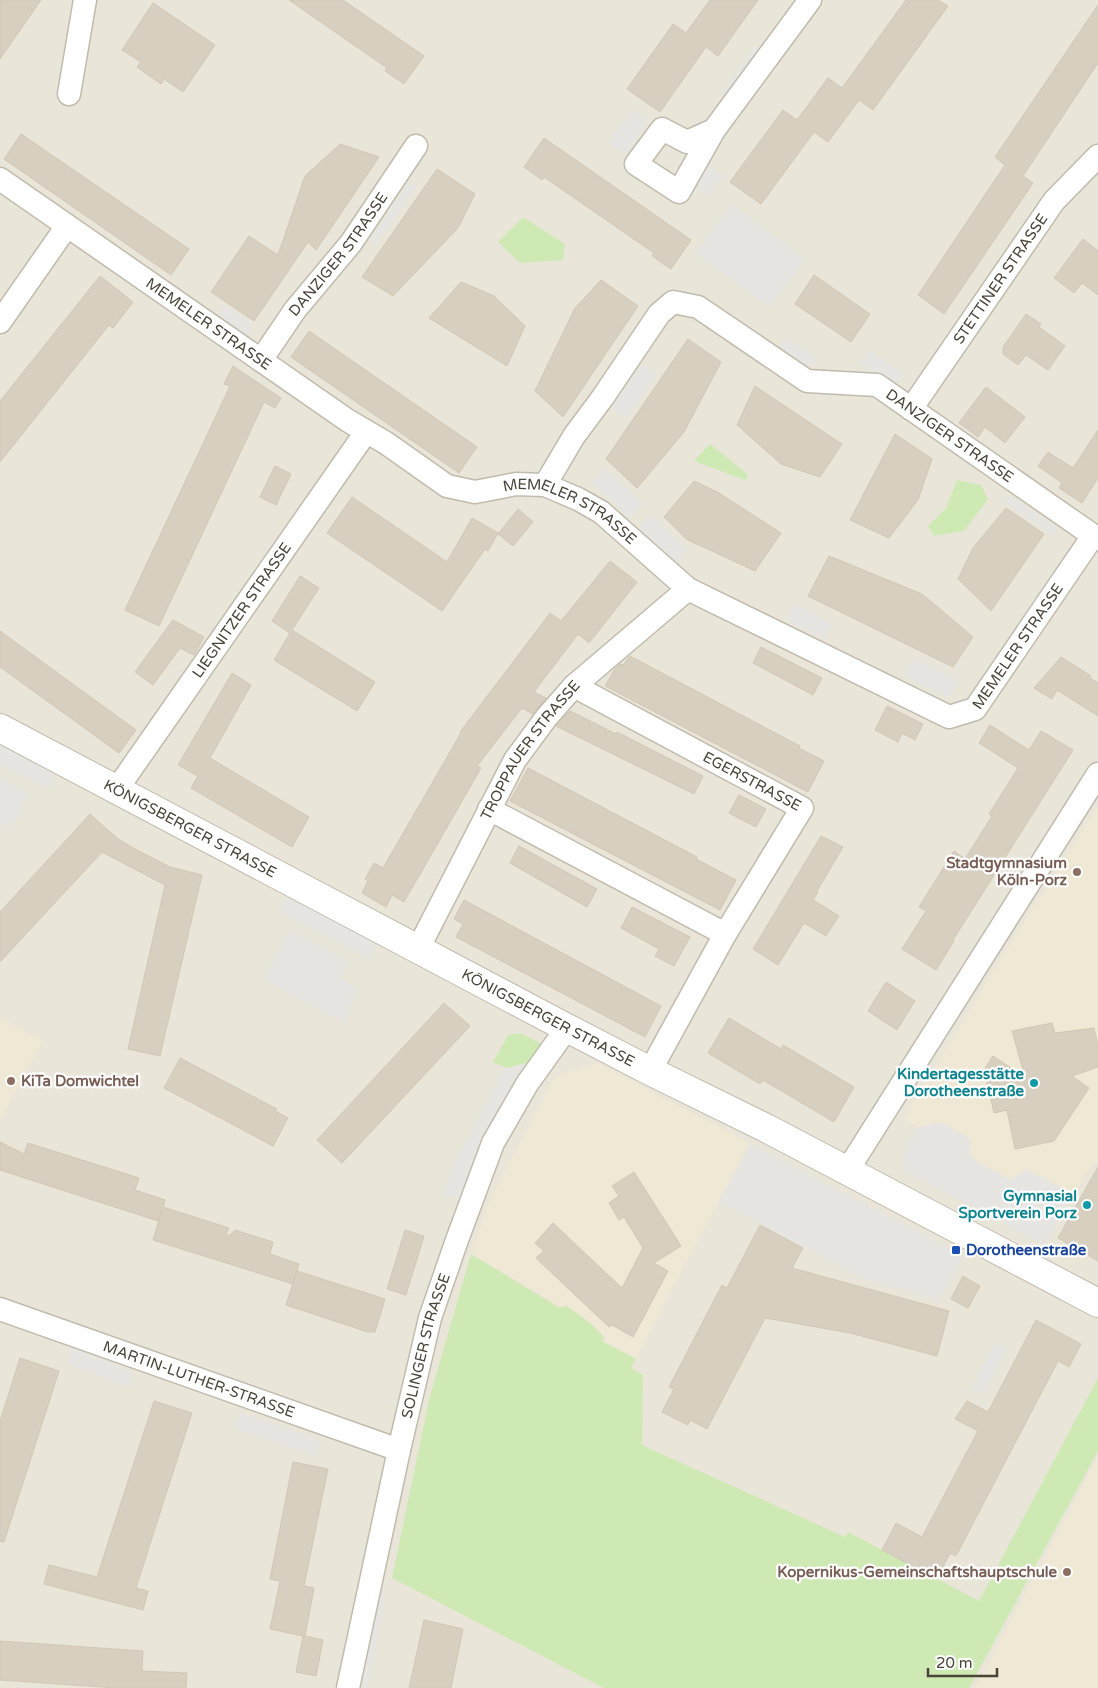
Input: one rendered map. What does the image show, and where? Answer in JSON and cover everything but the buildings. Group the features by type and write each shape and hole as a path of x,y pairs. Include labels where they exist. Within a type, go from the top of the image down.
{"street":[{"path":"69,94 85,0"},
{"path":"714,130 810,0"},
{"name":"DANZIGER STRASSE","path":"260,360 295,310 351,243 416,146"},
{"name":"STETTINER STRASSE","path":"911,409 1054,201 1098,156"},
{"name":"MEMELER STRASSE","path":"0,179 260,360 366,432 386,443 447,486 475,492 516,484 545,485 578,499 599,510 688,589 949,717 975,709 1096,537"},
{"path":"0,322 67,226"},
{"name":"DANZIGER STRASSE","path":"545,485 574,436 659,314 673,302 698,307 807,381 877,384 1096,537"},
{"name":"LIEGNITZER STRASSE","path":"117,790 366,432"},
{"name":"TROPPAUER STRASSE","path":"418,949 515,760 546,718 574,686 688,589"},
{"name":"EGERSTRASSE","path":"574,686 802,808 725,934 650,1071"},
{"name":"KÖNIGSBERGER STRASSE","path":"0,728 567,1028 766,1128 1098,1303"},
{"path":"847,1171 1098,774"},
{"path":"489,808 725,934"},
{"name":"SOLINGER STRASSE","path":"348,1688 399,1450 430,1318 456,1240 493,1143 527,1084 567,1028"},
{"name":"MARTIN-LUTHER-STRASSE","path":"0,1309 399,1450"}],"shaded area":[{"path":"0,0 1098,0 1098,1688 0,1688"},
{"path":"756,45 762,50 726,100 720,95"},
{"path":"632,110 648,121 625,155 608,143"},
{"path":"705,162 723,175 708,196 690,183"},
{"path":"409,182 416,187 376,244 370,240"},
{"path":"731,204 805,259 769,307 695,253"},
{"path":"223,303 253,323 247,338 217,318"},
{"path":"786,338 817,359 807,374 776,353"},
{"path":"869,350 903,373 894,385 860,363"},
{"path":"641,365 657,375 627,418 612,407"},
{"path":"605,468 643,504 629,518 591,482"},
{"path":"1010,495 1057,527 1052,535 1005,502"},
{"path":"650,515 688,550 675,564 637,529"},
{"path":"794,604 833,624 825,639 786,620"},
{"path":"913,658 958,680 949,698 904,676"},
{"path":"0,743 55,772 49,789 0,764"},
{"path":"0,778 29,793 20,808 23,810 11,826 3,823 0,829"},
{"path":"1098,806 1098,1165 1093,1162 1074,1194 1026,1169 1011,1180 970,1157 971,1147 941,1122 918,1127 904,1118 1013,939"},
{"path":"288,895 378,942 369,959 279,912"},
{"path":"289,930 349,961 340,978 356,987 346,1024 263,979"},
{"name":"KiTa Domwichtel","path":"0,1018 43,1040 0,1121"},
{"path":"530,1062 462,1195 442,1197 453,1166 503,1070"},
{"path":"598,1063 749,1143 636,1358 605,1343 606,1339 596,1327 567,1306 561,1308 471,1254 491,1197 555,1076"},
{"path":"941,1122 970,1139 970,1157 1010,1180 1026,1169 1074,1194 1044,1245 905,1171 902,1164 906,1148 918,1127"},
{"path":"751,1144 964,1257 939,1300 866,1280 720,1202"},
{"path":"995,1343 1007,1349 984,1394 972,1387"},
{"path":"73,1348 134,1372 129,1387 67,1364"},
{"path":"240,1413 321,1440 316,1456 235,1429"},
{"name":"Kopernikus-Gemeinschaftshauptschule","path":"1098,1456 1098,1688 975,1688"},
{"path":"381,1582 385,1600 370,1675 367,1688 358,1688"}],"green space":[{"path":"523,217 565,244 563,260 520,263 498,242"},
{"path":"710,444 748,475 745,480 694,461"},
{"path":"957,480 981,485 988,499 964,531 934,536 928,526 946,508"},
{"path":"520,1033 540,1043 537,1053 530,1062 507,1068 493,1062 508,1035"},
{"path":"471,1254 560,1308 566,1306 590,1323 604,1337 602,1341 636,1359 631,1368 643,1375 642,1445 845,1537 848,1532 979,1601 1098,1378 1098,1451 969,1688 604,1688 392,1578 429,1400"}],"place":[{"name":"Stadtgymnasium Köln-Porz","path":"1077,872"},
{"name":"KiTa Domwichtel","path":"11,1081"},
{"name":"Kindertagesstätte Dorotheenstraße","path":"1034,1083"},
{"name":"Gymnasial Sportverein Porz","path":"1087,1205"},
{"name":"Dorotheenstraße","path":"956,1250"},
{"name":"Kopernikus-Gemeinschaftshauptschule","path":"1067,1572"}]}
